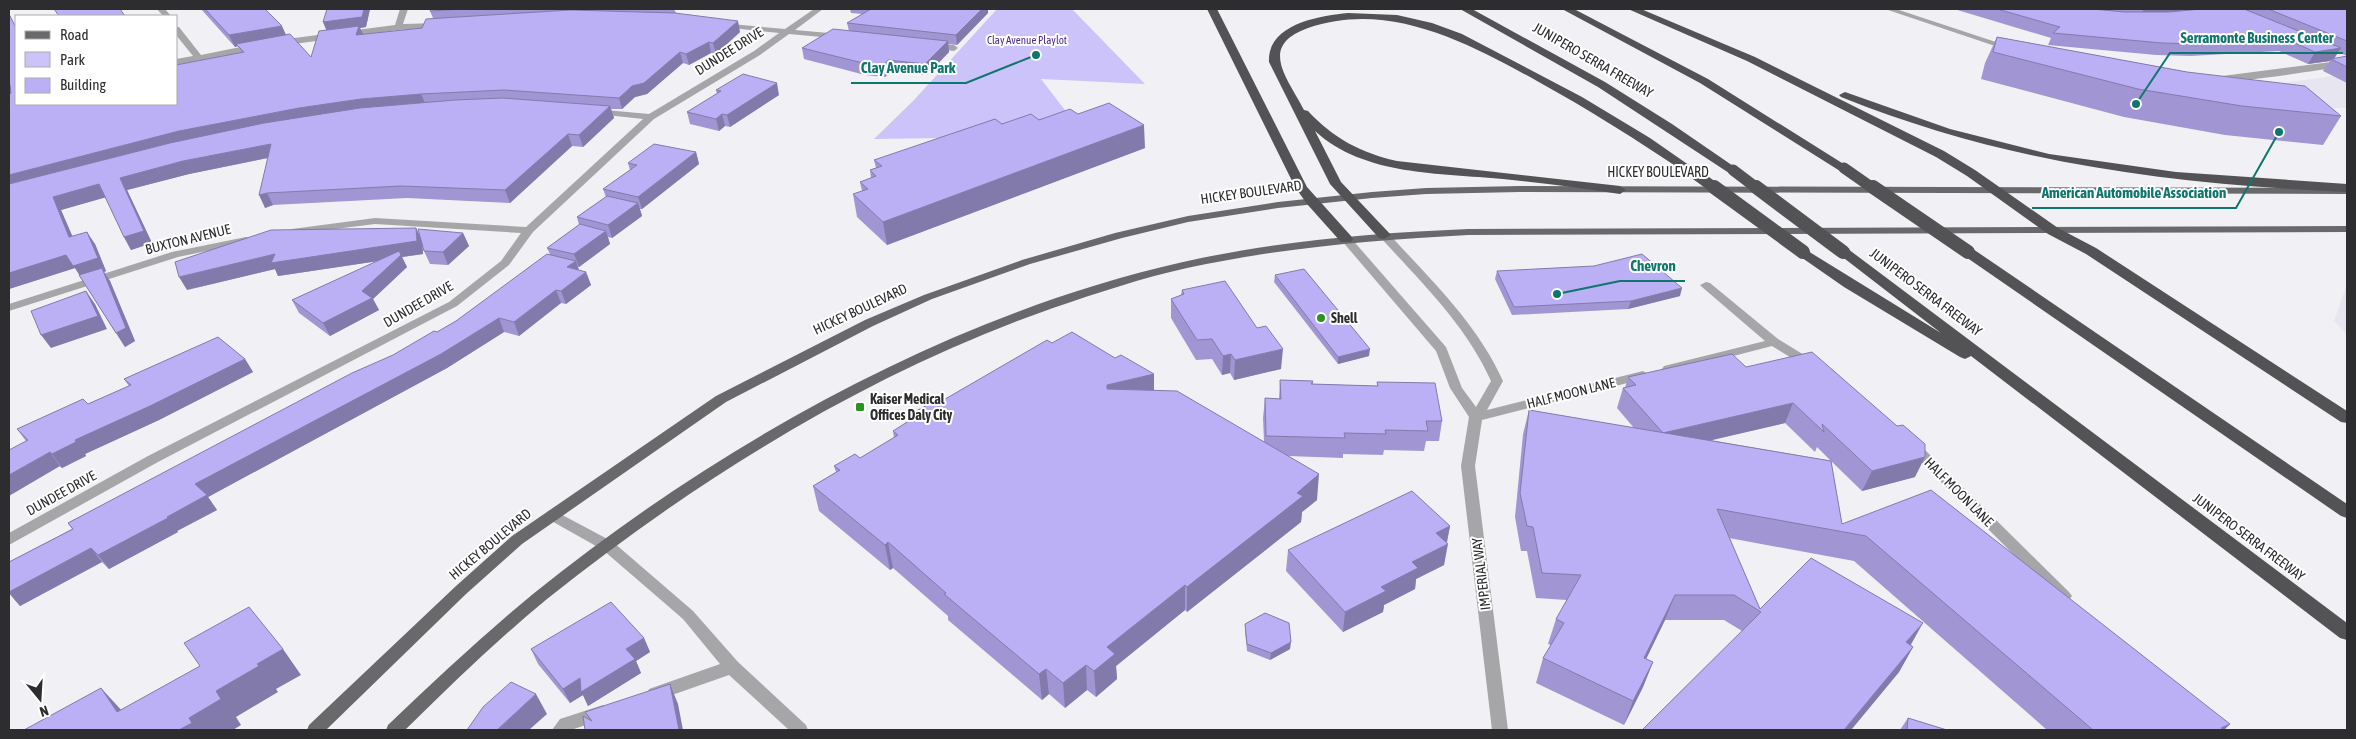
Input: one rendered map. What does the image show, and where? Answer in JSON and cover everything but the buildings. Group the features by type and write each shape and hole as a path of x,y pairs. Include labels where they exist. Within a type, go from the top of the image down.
{"highway":[{"path":"1212,9 1297,179 1311,201 1346,239"},
{"name":"JUNIPERO SERRA FREEWAY","path":"1465,9 1590,76 1670,127 1732,170 1844,252 2347,633"},
{"path":"1567,9 1704,81 1844,168 2347,512"},
{"path":"1633,9 1750,59 1916,123 1982,142 2039,155 2150,172 2347,190"},
{"path":"1384,235 1346,197 1331,176 1277,71 1272,55 1279,41 1286,35 1306,25 1336,18 1370,16 1405,20 1451,33 1534,74 1603,113 1690,170 1803,252 1899,315 2026,390"},
{"path":"1750,59 1940,154 2053,231 2091,251 2347,418"},
{"path":"1296,105 1319,130 1352,151 1378,160 1410,166 1546,180 1620,190"}],"main road":[{"name":"HICKEY BOULEVARD","path":"315,730 461,590 517,540 720,399 815,349 920,301 1032,260 1119,235 1208,215 1346,197 1449,190 2347,190"},
{"path":"394,730 471,656 542,595 694,482 763,438 859,386 972,334 1058,301 1184,266 1259,251 1384,235 1511,232 2347,229"}],"street":[{"path":"398,27 404,9"},
{"name":"DUNDEE DRIVE","path":"9,540 153,459 453,304 505,263 529,230 650,117 757,53 819,9"},
{"path":"1889,9 2020,51"},
{"path":"178,62 285,42 398,27 447,24"},
{"path":"717,24 845,37"},
{"path":"178,31 198,57"},
{"path":"924,45 954,48"},
{"path":"2329,53 2347,62"},
{"path":"2216,79 2248,77 2347,62"},
{"path":"584,110 650,117"},
{"path":"288,232 375,221 529,230"},
{"name":"IMPERIAL WAY","path":"1384,235 1466,327 1488,359 1497,381 1476,417 1468,466 1500,730"},
{"name":"BUXTON AVENUE","path":"9,308 176,254 260,238"},
{"path":"1346,239 1442,350 1456,388 1476,417"},
{"path":"1706,285 1774,342 1824,372"},
{"name":"HALF MOON LANE","path":"1476,417 1774,342"},
{"name":"HALF MOON LANE","path":"1901,434 2073,606"},
{"path":"554,515 608,546 688,615 732,667 800,730"},
{"path":"640,699 732,667"},
{"path":"560,730 566,724 622,706"}],"shaded area":[{"path":"2347,74 2347,108 2316,108 2276,84"},
{"path":"2347,284 2347,335 2334,321"}],"green space":[{"name":"Clay Avenue Playlot","path":"997,9 1072,9 1145,84 1041,79 1085,136 874,139 914,100"}],"place":[{"name":"Clay Avenue Park","path":"1036,55"},
{"name":"Serramonte Business Center","path":"2136,104"},
{"name":"American Automobile Association","path":"2279,132"},
{"name":"Chevron","path":"1557,294"},
{"name":"Shell","path":"1321,318"},
{"name":"Kaiser Medical Offices Daly City","path":"860,407"}]}
